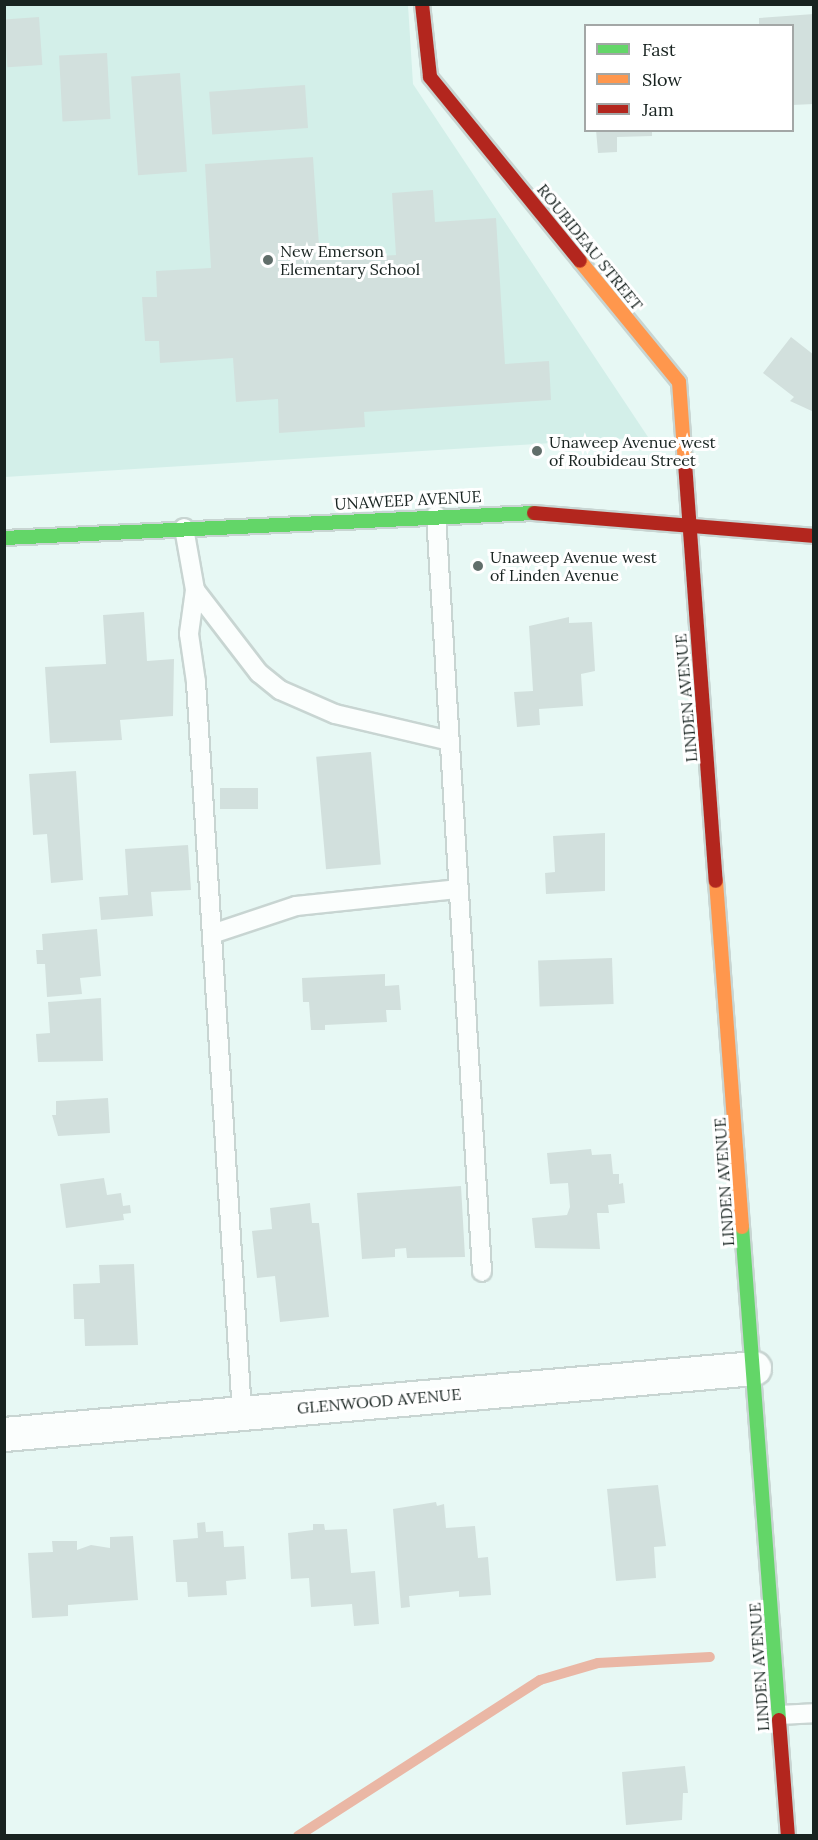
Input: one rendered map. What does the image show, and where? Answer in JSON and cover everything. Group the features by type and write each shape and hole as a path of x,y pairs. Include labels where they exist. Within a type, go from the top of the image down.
{"street":[{"name":"ROUBIDEAU STREET","path":"422,4 430,77 678,382 689,526"},
{"name":"UNAWEEP AVENUE","path":"4,538 515,511 813,536"},
{"name":"LINDEN AVENUE","path":"689,526 788,1836"},
{"name":"GLENWOOD AVENUE","path":"4,1434 754,1368"}],"lane":[{"path":"436,515 482,1272"},
{"path":"184,528 195,590 189,634 196,682 242,1413"},
{"path":"195,590 259,673 280,690 335,714 450,741"},
{"path":"212,934 296,906 459,889"},
{"path":"779,1715 813,1713"}],"shaded area":[{"name":"New Emerson Elementary School","path":"5,5 408,5 413,84 648,437 5,477"}],"building":[{"path":"814,14 814,104 794,105 794,24 759,24 759,18"},
{"path":"39,17 42,65 7,67 4,19"},
{"path":"107,53 110,119 63,121 59,56"},
{"path":"180,73 187,172 138,175 131,76"},
{"path":"305,85 308,128 212,135 209,92"},
{"path":"596,132 652,132 652,136 617,137 617,152 598,153"},
{"path":"313,157 320,260 396,255 392,193 433,190 435,222 496,218 505,364 549,361 551,400 364,412 365,427 279,433 278,399 236,402 233,358 160,363 159,341 145,341 142,297 157,297 156,271 211,268 205,164"},
{"path":"791,337 814,355 814,412 790,401 794,397 763,373"},
{"path":"144,612 147,661 174,659 173,716 120,720 122,740 50,743 45,667 106,664 103,615"},
{"path":"569,617 569,623 592,622 595,671 581,674 583,706 539,709 540,725 517,727 514,692 533,691 529,626"},
{"path":"371,752 381,865 326,869 316,757"},
{"path":"76,771 83,880 51,883 47,834 33,835 29,774"},
{"path":"220,788 258,788 258,809 220,809"},
{"path":"605,833 605,891 546,894 545,873 555,872 553,836"},
{"path":"188,845 191,890 151,892 153,916 101,920 99,897 128,895 125,849"},
{"path":"97,929 101,976 80,978 82,994 47,997 45,964 37,964 36,950 43,950 42,934"},
{"path":"612,958 614,1004 540,1007 538,961"},
{"path":"385,974 385,986 399,985 401,1010 386,1010 387,1022 325,1025 325,1030 311,1030 309,1002 303,1002 302,978"},
{"path":"101,998 103,1061 38,1062 36,1034 50,1033 48,1002"},
{"path":"108,1098 110,1133 58,1136 52,1115 56,1115 56,1101"},
{"path":"591,1149 592,1155 611,1154 613,1174 619,1174 619,1184 623,1183 625,1203 608,1205 609,1213 597,1213 600,1249 535,1248 532,1218 567,1215 570,1207 568,1183 550,1184 547,1153"},
{"path":"104,1178 107,1195 121,1193 123,1206 130,1205 131,1213 123,1214 124,1220 66,1228 60,1184"},
{"path":"461,1186 465,1257 407,1258 406,1248 395,1249 395,1257 362,1259 357,1193"},
{"path":"310,1203 312,1223 319,1223 329,1317 280,1322 275,1276 257,1278 252,1231 272,1229 270,1208"},
{"path":"134,1264 138,1345 85,1346 84,1319 74,1319 73,1284 100,1283 99,1265"},
{"path":"658,1485 666,1546 654,1547 656,1578 616,1581 607,1489"},
{"path":"436,1502 437,1506 444,1504 446,1528 475,1526 478,1558 488,1557 491,1595 459,1597 459,1591 409,1596 410,1607 401,1608 393,1509"},
{"path":"205,1522 206,1532 223,1531 224,1547 244,1546 246,1579 226,1581 227,1595 188,1597 187,1582 176,1582 173,1540 198,1538 197,1523"},
{"path":"313,1524 324,1524 325,1530 347,1529 351,1573 375,1571 379,1624 354,1626 352,1604 311,1607 309,1578 291,1579 288,1533 313,1530"},
{"path":"133,1536 138,1600 68,1605 68,1616 32,1618 28,1553 53,1552 52,1541 77,1541 77,1550 91,1545 110,1548 110,1537"},
{"path":"685,1766 688,1793 683,1793 682,1820 626,1825 622,1772"}],"waterway":[{"path":"298,1836 540,1680 598,1663 710,1657"}],"traffic: fast":[{"path":"4,538 534,513"},
{"path":"742,1227 779,1720"}],"traffic: slow":[{"path":"580,261 679,382 685,463"},
{"path":"716,881 742,1227"}],"traffic: jam":[{"path":"422,4 430,77 580,261"},
{"path":"685,463 716,881"},
{"path":"534,513 814,536"},
{"path":"779,1720 788,1836"}],"place":[{"name":"New Emerson Elementary School","path":"268,260"},
{"name":"Unaweep Avenue west of Roubideau Street","path":"537,451"},
{"name":"Unaweep Avenue west of Linden Avenue","path":"478,566"}]}
